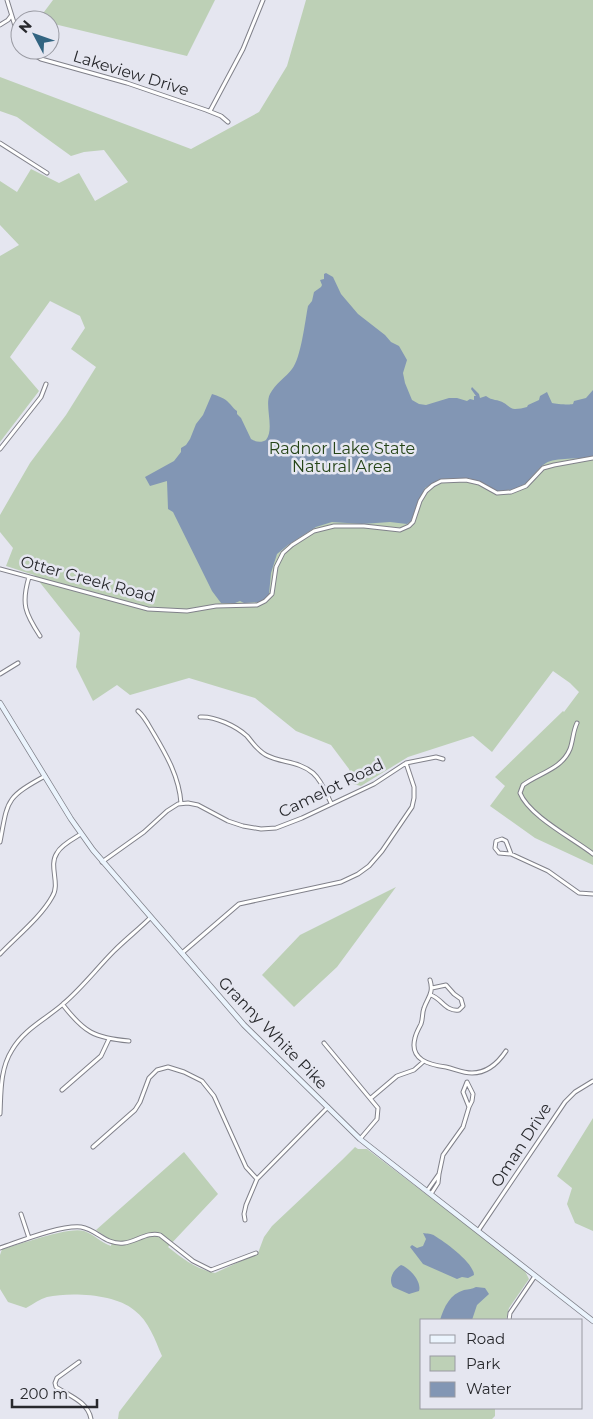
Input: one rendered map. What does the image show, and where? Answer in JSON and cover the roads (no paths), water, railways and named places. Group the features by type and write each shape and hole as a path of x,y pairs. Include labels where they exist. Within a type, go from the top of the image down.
{"main road":[{"name":"Granny White Pike","path":"0,703 80,834 102,862 251,1032 360,1139 593,1321"}],"street":[{"path":"210,112 243,49 263,0"},
{"path":"0,25 10,17"},
{"name":"Lakeview Drive","path":"45,60 127,83 221,116 228,122"},
{"path":"0,143 47,173"},
{"path":"0,449 41,397 46,384"},
{"name":"Otter Creek Road","path":"0,569 125,604 154,610 187,611 216,606 260,604 272,594 279,559 292,545 314,531 334,526 364,526 400,530 408,527 413,522 420,501 426,491 441,481 466,480 479,483 497,494 511,492 528,485 543,468 593,458"},
{"path":"29,577 24,595 24,606 40,636"},
{"path":"0,674 18,663"},
{"path":"102,862 148,829 170,809 181,803 179,787 172,767 151,729 138,711"},
{"path":"200,716 212,718 233,726 267,756 298,764 309,770 320,781 331,804"},
{"path":"577,723 565,758 556,766 523,785 520,793 528,805 548,822 593,854"},
{"name":"Camelot Road","path":"181,803 198,805 234,824 261,829 287,824 331,804 376,783 406,763 436,757 443,759"},
{"path":"182,953 239,904 341,882 369,866 389,842 412,806 414,787 406,763"},
{"path":"0,842 4,815 10,801 18,792 45,776"},
{"path":"0,954 46,907 54,895 53,861 57,851 80,834"},
{"path":"511,854 506,841 500,839 496,842 494,848 498,852 511,854 551,873 579,893 593,894"},
{"path":"0,1114 0,1086 11,1050 32,1027 63,1005 113,952 151,917"},
{"path":"430,980 431,995 424,1008 422,1022 415,1040 416,1052 423,1062 468,1073 479,1073 489,1069 498,1062 506,1051"},
{"path":"431,995 438,998 453,1011 459,1010 462,1006 461,999 446,985 432,988"},
{"path":"63,1005 75,1021 86,1030 109,1040 128,1041"},
{"path":"62,1090 101,1056 109,1040"},
{"path":"324,1043 377,1107 378,1115 360,1139"},
{"path":"371,1098 397,1076 414,1070 423,1062"},
{"path":"93,1147 135,1110 149,1078 156,1070 168,1067 202,1081 214,1096 246,1168 257,1179"},
{"path":"468,1073 463,1092 469,1107"},
{"path":"428,1193 439,1174 444,1153 464,1125 473,1096 467,1082"},
{"name":"Oman Drive","path":"478,1231 562,1105 573,1094 593,1082"},
{"path":"245,1220 246,1206 257,1179 328,1107"},
{"path":"21,1214 29,1238"},
{"path":"0,1248 65,1228 82,1228 96,1233 112,1243 125,1243 155,1233 192,1260 211,1270 256,1253"},
{"path":"509,1319 510,1313 535,1276"},
{"path":"79,1362 57,1378 55,1383 56,1387 88,1409 90,1419"}],"water":[{"path":"326,273 333,277 341,294 358,314 391,342 399,346 407,360 403,373 412,400 426,405 449,398 467,401 470,399 474,400 474,396 476,396 471,389 472,387 479,394 480,398 486,396 516,409 527,407 539,400 540,396 547,392 552,403 573,404 574,401 586,398 593,390 593,456 550,461 520,487 497,492 469,478 440,479 425,488 411,521 407,524 390,522 362,524 332,522 316,527 277,554 271,573 269,594 266,598 259,602 221,603 212,591 173,512 168,509 167,481 150,486 145,477 174,461 181,452 181,448 190,439 212,394 221,397 237,411 251,439 258,442 266,440 270,430 268,399 275,387 295,364 308,306 312,301 314,292 321,287 320,280 324,279 324,274"},
{"path":"423,1233 434,1235 452,1248 469,1265 474,1275 468,1278 462,1277 457,1279 423,1264 410,1247 412,1245 417,1248 423,1246 426,1239"},
{"path":"401,1265 414,1276 419,1284 419,1291 409,1294 393,1287 392,1275"},
{"path":"476,1287 485,1288 489,1294 477,1305 472,1319 440,1319 451,1298 459,1292"}],"park label":[{"name":"Radnor Lake State Natural Area","path":"342,457"}]}
